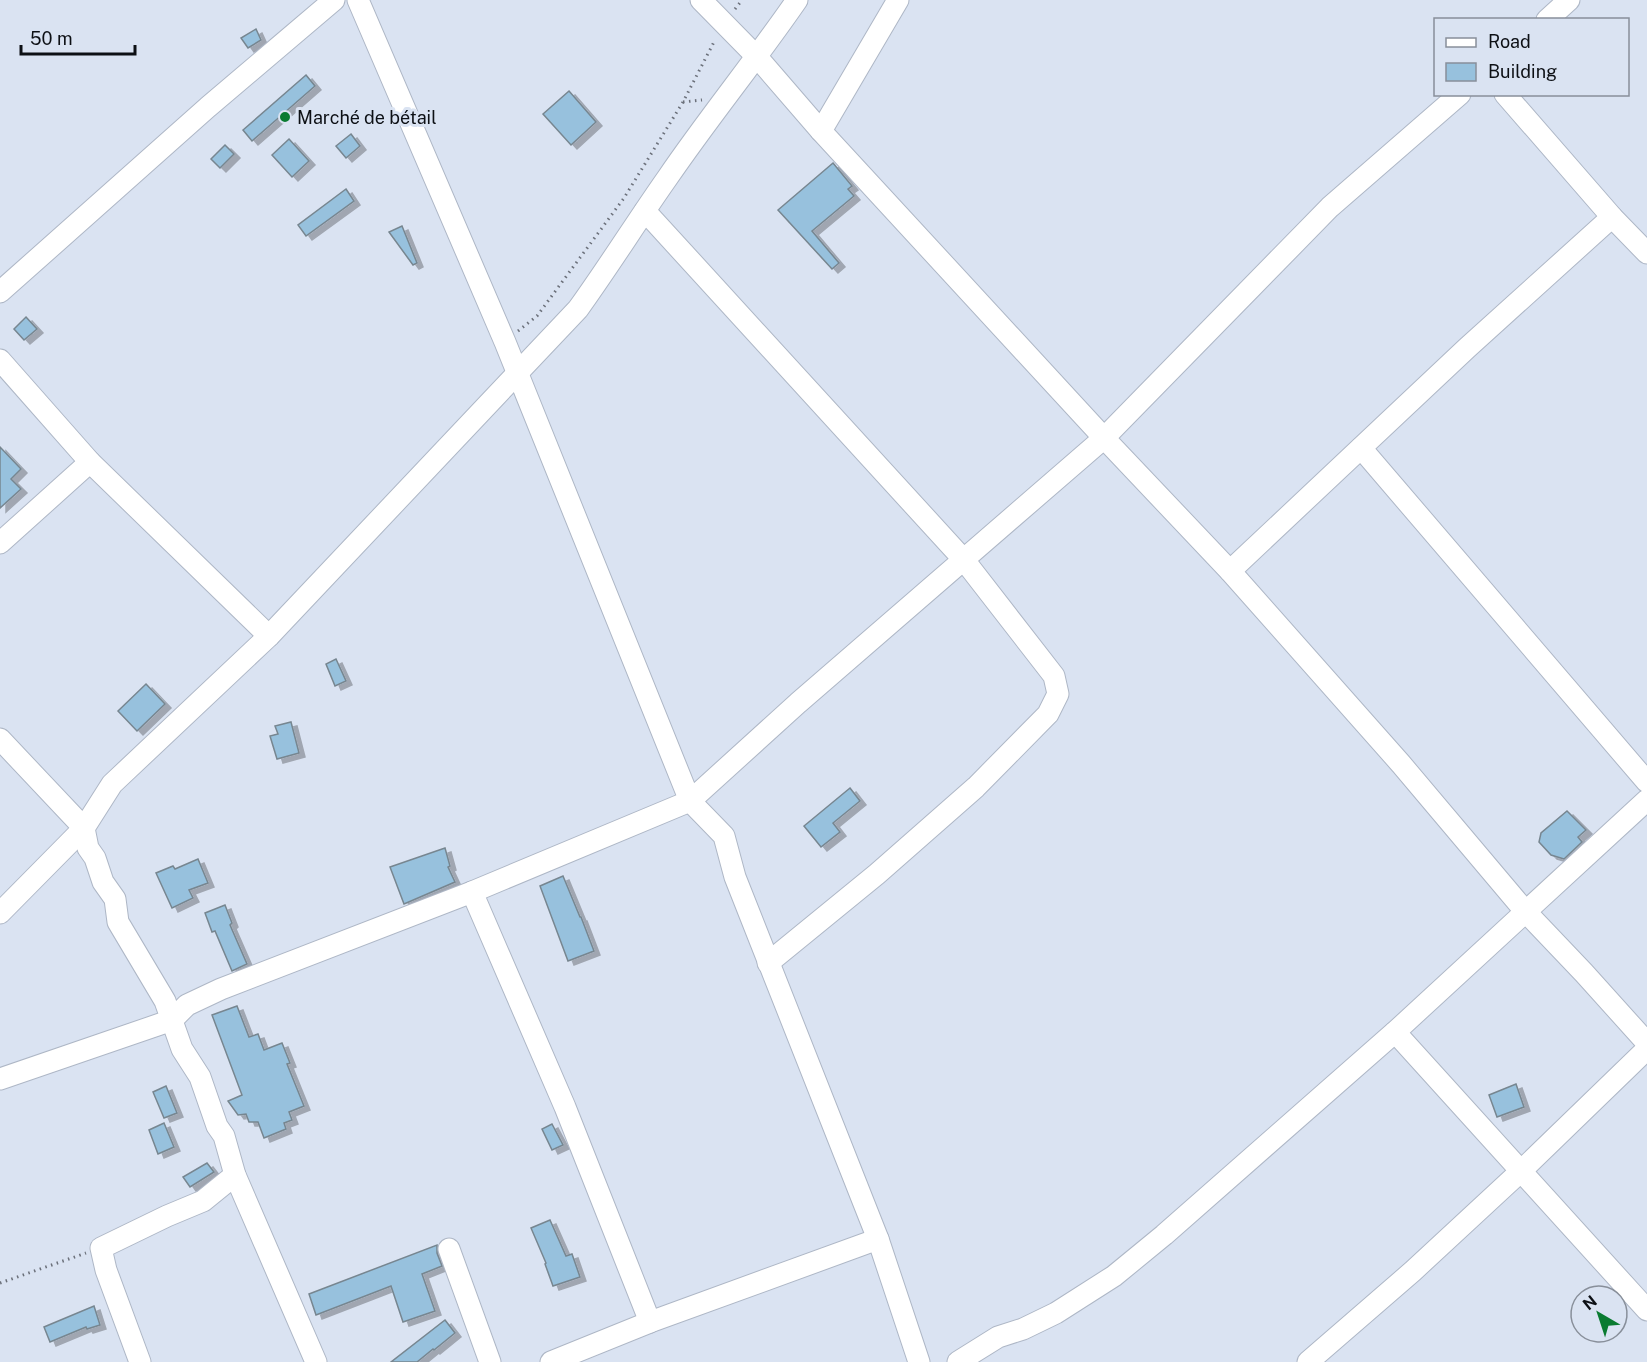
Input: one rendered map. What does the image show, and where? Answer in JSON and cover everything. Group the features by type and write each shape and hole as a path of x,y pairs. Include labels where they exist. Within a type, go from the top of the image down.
{"street":[{"path":"0,292 208,107 334,0"},
{"path":"358,0 505,342 690,801 724,836 735,877 878,1239 919,1362"},
{"path":"701,0 758,58 821,131 1230,571 1401,764 1525,911 1647,1043"},
{"path":"0,913 84,828 112,783 269,636 578,309 668,176 758,58 797,0"},
{"path":"821,131 898,0"},
{"path":"1548,18 1569,0"},
{"path":"0,1079 172,1020 187,1005 221,989 472,892 690,801 798,703 1104,438 1330,207 1458,96"},
{"path":"1507,96 1612,217 1647,253"},
{"path":"645,211 964,560 1054,676 1058,694 1048,714 976,787 877,874 768,963"},
{"path":"1230,571 1612,217"},
{"path":"0,360 90,462 269,636"},
{"path":"1361,448 1647,782"},
{"path":"0,543 90,462"},
{"path":"0,738 84,828 88,848 95,858 103,882 115,899 118,922 156,984 182,1049 200,1077 217,1126 224,1136 235,1175 316,1362"},
{"path":"958,1362 998,1338 1056,1313 1114,1276 1395,1032 1647,800"},
{"path":"472,892 565,1107 650,1322"},
{"path":"1395,1032 1647,1310"},
{"path":"1308,1362 1413,1271 1647,1049"},
{"path":"140,1362 106,1270 101,1248 203,1201 235,1175"},
{"path":"552,1362 650,1322 878,1239"},
{"path":"449,1250 490,1362"}],"path":[{"path":"505,342 537,316 624,198 683,102 724,24 742,0"},
{"path":"0,1283 101,1248"}],"building":[{"path":"256,29 261,40 248,48 241,38"},
{"path":"306,75 315,86 252,141 243,130"},
{"path":"569,91 596,122 571,145 543,114"},
{"path":"351,134 360,146 346,158 336,146"},
{"path":"289,139 309,161 292,177 272,155"},
{"path":"225,145 234,154 220,168 211,159"},
{"path":"833,163 852,186 848,189 854,196 812,231 839,263 832,269 778,210"},
{"path":"346,189 354,201 306,236 298,225"},
{"path":"402,226 417,263 413,265 389,232"},
{"path":"26,317 37,329 24,340 14,329"},
{"path":"0,447 21,469 11,479 21,489 0,508"},
{"path":"336,659 346,681 335,686 326,664"},
{"path":"146,684 165,704 137,731 118,711"},
{"path":"291,722 299,753 277,759 270,736 278,734 275,726"},
{"path":"850,788 860,801 833,823 840,832 821,847 804,826"},
{"path":"1567,811 1586,830 1578,837 1582,842 1564,859 1551,855 1539,842 1541,833"},
{"path":"445,848 450,866 448,867 455,882 404,904 390,867"},
{"path":"198,859 208,883 189,890 193,898 172,908 156,873 173,866 175,869"},
{"path":"563,876 594,951 568,961 540,886"},
{"path":"225,905 232,923 230,925 247,964 232,971 205,913"},
{"path":"237,1006 249,1037 258,1034 264,1050 282,1043 290,1063 287,1064 304,1106 289,1112 292,1120 284,1123 286,1129 264,1138 258,1122 249,1122 246,1114 238,1115 228,1101 242,1095 212,1015"},
{"path":"1516,1084 1524,1107 1497,1117 1489,1095"},
{"path":"166,1086 177,1113 164,1118 153,1092"},
{"path":"164,1123 174,1147 158,1154 149,1130"},
{"path":"552,1124 563,1145 552,1150 542,1129"},
{"path":"207,1163 214,1172 190,1187 183,1177"},
{"path":"550,1220 566,1256 572,1254 580,1277 553,1286 531,1228"},
{"path":"437,1245 437,1253 442,1266 422,1274 435,1311 403,1322 391,1286 316,1315 309,1294"},
{"path":"94,1306 100,1325 87,1329 86,1327 50,1342 44,1327"},
{"path":"445,1320 455,1333 434,1350 417,1362 391,1362"}],"place":[{"name":"Marché de bétail","path":"285,117"}]}
